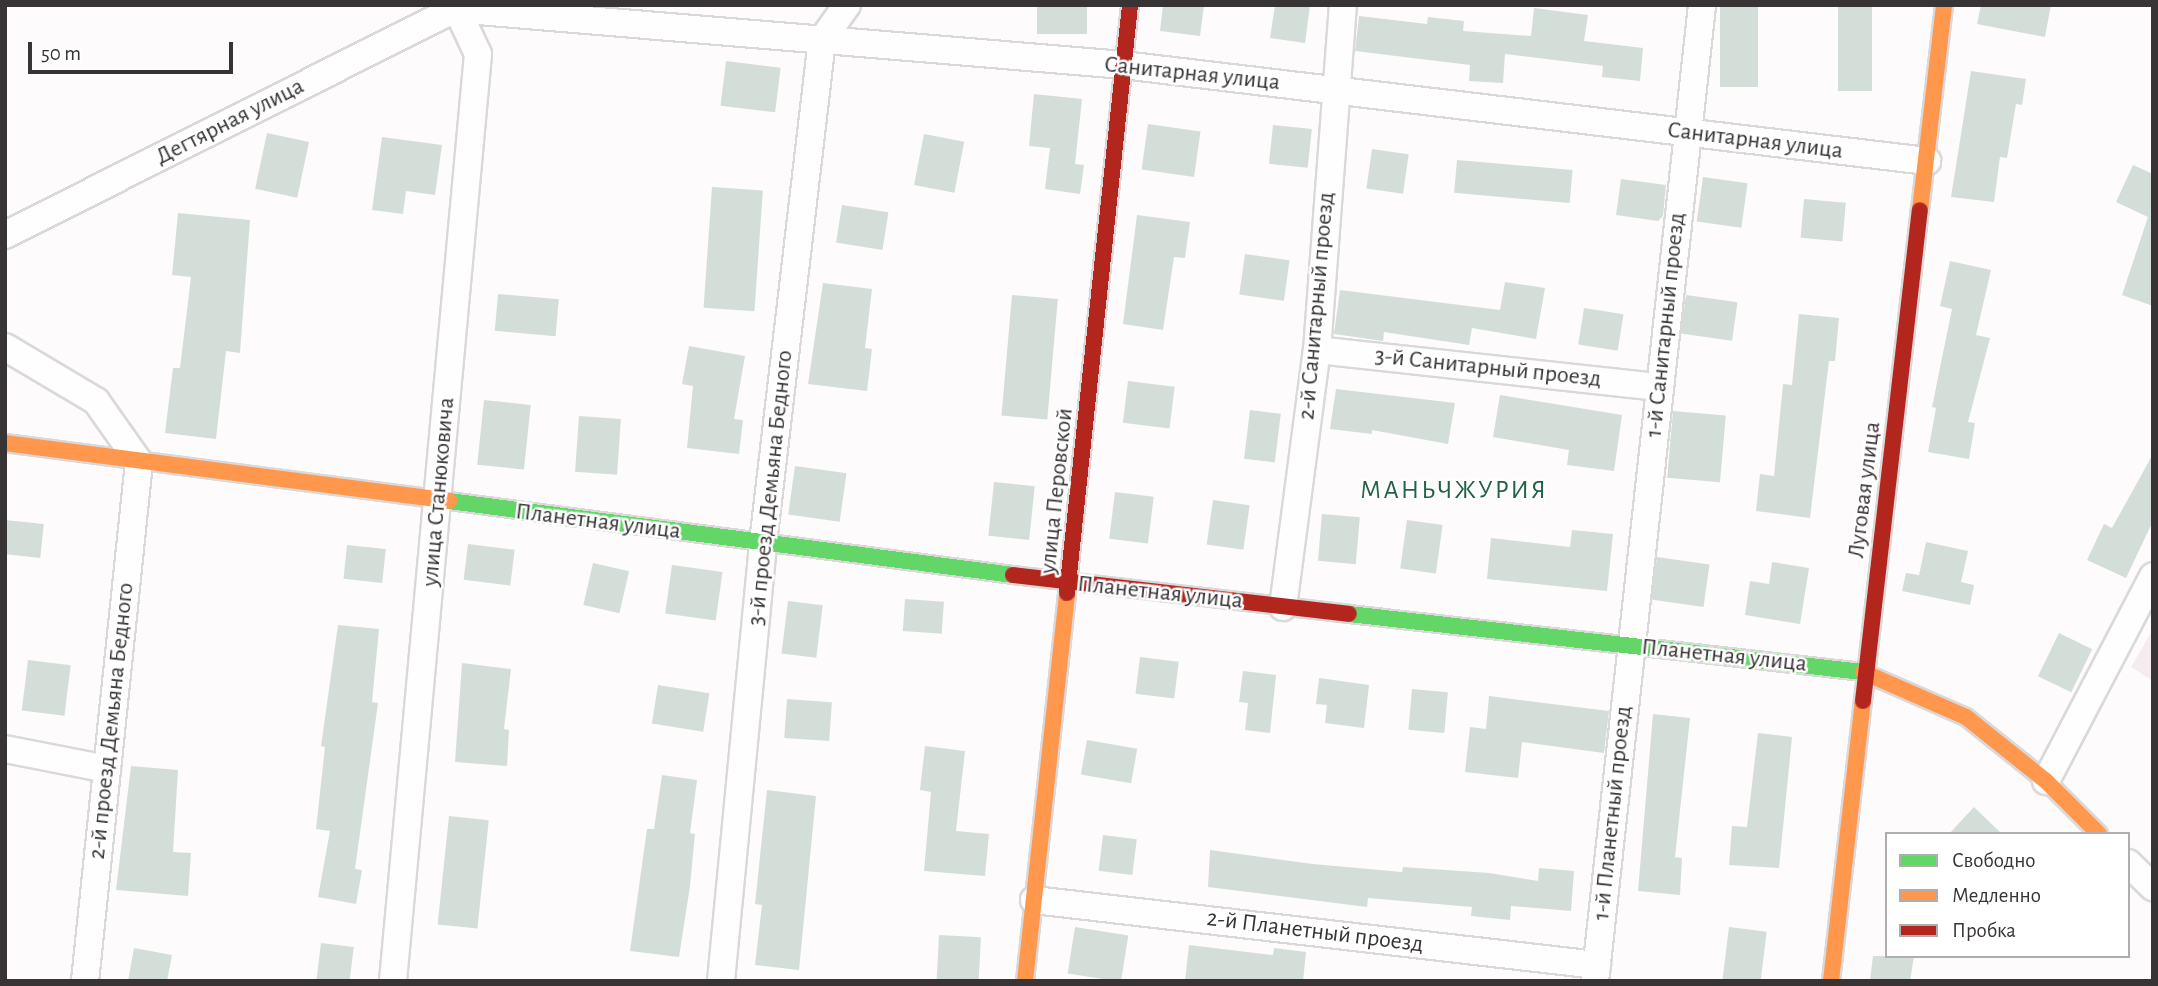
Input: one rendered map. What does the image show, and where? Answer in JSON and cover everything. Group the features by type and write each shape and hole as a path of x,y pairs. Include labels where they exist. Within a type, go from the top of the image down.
{"street":[{"name":"3-й проезд Демьяна Бедного","path":"721,981 763,543 822,40 847,5"},
{"name":"улица Перовской","path":"1025,981 1070,583 1130,5"},
{"name":"2-й Санитарный проезд","path":"1283,607 1317,349 1334,89 1343,5"},
{"name":"1-й Санитарный проезд","path":"1630,646 1702,5"},
{"name":"Луговая улица","path":"1831,981 1944,5"},
{"name":"Санитарная улица","path":"455,7 1124,65 1927,161"},
{"name":"Дегтярная улица","path":"5,235 455,7"},
{"name":"улица Станюковича","path":"393,981 478,54 455,7"},
{"path":"5,347 96,401 139,462"},
{"name":"3-й Санитарный проезд","path":"1317,349 1660,387"},
{"name":"Планетная улица","path":"5,443 1070,583 1867,672 1966,717 2046,781 2097,832"},
{"name":"2-й проезд Демьяна Бедного","path":"85,981 139,462"},
{"path":"2046,781 2153,576"},
{"name":"1-й Планетный проезд","path":"1596,973 1630,646"},
{"path":"5,748 107,769"},
{"path":"2130,865 2153,887"},
{"name":"2-й Планетный проезд","path":"1034,900 1596,973"}],"shaded area":[{"path":"2153,629 2153,681 2131,667"}],"building":[{"path":"1037,5 1087,5 1087,34 1037,34"},
{"path":"1163,5 1204,5 1200,36 1160,31"},
{"path":"1275,5 1310,5 1305,43 1270,38"},
{"path":"1720,5 1758,5 1758,87 1720,87"},
{"path":"1838,5 1872,5 1872,91 1838,91"},
{"path":"1981,5 2051,5 2045,37 1977,24"},
{"path":"1534,8 1588,15 1584,41 1643,48 1640,81 1602,77 1603,66 1505,54 1503,83 1469,81 1470,65 1355,51 1359,16 1427,24 1428,17 1464,21 1463,31 1531,36"},
{"path":"726,61 781,68 775,112 721,106"},
{"path":"1971,71 2026,79 2022,105 2016,104 2007,158 2000,157 1994,202 1951,197"},
{"path":"1034,94 1082,99 1075,164 1084,165 1080,194 1045,189 1050,148 1029,146"},
{"path":"1148,124 1200,131 1194,177 1142,170"},
{"path":"1273,125 1312,129 1308,168 1269,164"},
{"path":"267,133 309,142 297,198 255,189"},
{"path":"924,134 964,142 954,193 914,185"},
{"path":"382,137 442,145 435,195 406,191 403,214 372,210"},
{"path":"1372,149 1409,154 1403,194 1366,189"},
{"path":"1457,160 1573,170 1570,203 1454,193"},
{"path":"2133,165 2153,174 2153,306 2122,295 2148,217 2116,202"},
{"path":"1703,177 1748,183 1741,228 1697,222"},
{"path":"1621,179 1666,185 1663,216 1658,221 1616,215"},
{"path":"712,187 763,191 754,311 704,308"},
{"path":"1804,199 1846,203 1842,242 1801,238"},
{"path":"842,205 888,212 882,250 836,243"},
{"path":"178,213 250,220 240,353 226,351 216,439 165,433 173,368 180,368 191,277 172,275"},
{"path":"1137,215 1190,222 1185,258 1174,257 1163,330 1123,324"},
{"path":"1245,254 1290,260 1284,301 1239,295"},
{"path":"1950,261 1991,270 1976,335 1990,338 1968,422 1975,423 1969,459 1928,452 1936,408 1932,407 1952,309 1940,306"},
{"path":"1505,282 1545,288 1536,339 1472,328 1469,345 1384,332 1383,341 1334,334 1340,290 1500,310"},
{"path":"823,283 872,289 865,348 872,349 867,391 808,384"},
{"path":"498,294 559,299 556,336 495,331"},
{"path":"1012,295 1058,299 1047,420 1001,416"},
{"path":"1686,295 1737,302 1732,341 1681,334"},
{"path":"1584,308 1624,314 1618,351 1578,345"},
{"path":"1799,314 1839,318 1835,361 1829,361 1810,518 1756,511 1760,474 1774,476 1783,384 1792,385"},
{"path":"689,346 745,356 734,419 743,420 739,454 687,448 693,386 682,384"},
{"path":"1128,381 1175,387 1170,428 1123,423"},
{"path":"1336,389 1455,403 1448,444 1372,430 1372,434 1330,429"},
{"path":"1500,395 1622,415 1614,471 1567,465 1569,450 1493,437"},
{"path":"484,400 531,405 524,470 477,465"},
{"path":"1250,410 1281,414 1275,462 1244,459"},
{"path":"1673,411 1726,416 1720,482 1667,478"},
{"path":"579,416 621,419 617,475 575,472"},
{"path":"2153,454 2153,521 2126,578 2087,560 2104,524 2112,528"},
{"path":"795,466 846,473 840,522 788,515"},
{"path":"994,482 1035,486 1029,540 988,536"},
{"path":"1115,492 1154,497 1148,543 1109,539"},
{"path":"1213,500 1250,505 1243,550 1207,545"},
{"path":"1322,514 1360,517 1356,564 1318,561"},
{"path":"5,520 44,524 40,558 5,554"},
{"path":"1407,520 1443,525 1436,574 1400,569"},
{"path":"1572,530 1613,534 1607,591 1487,579 1491,538 1570,547"},
{"path":"1926,542 1968,551 1961,582 1974,585 1970,605 1902,591 1906,573 1919,575"},
{"path":"468,544 515,550 510,585 464,580"},
{"path":"347,545 386,549 382,583 343,579"},
{"path":"1657,557 1709,564 1703,607 1651,600"},
{"path":"1772,562 1809,568 1800,624 1745,615 1750,581 1769,584"},
{"path":"593,563 629,571 619,613 583,605"},
{"path":"672,565 723,572 716,621 665,614"},
{"path":"905,599 944,602 942,634 903,631"},
{"path":"788,601 823,605 816,658 782,654"},
{"path":"338,625 379,629 372,702 378,703 355,869 362,870 356,904 318,897 330,831 316,829 325,747 321,746"},
{"path":"2059,633 2092,649 2071,692 2038,676"},
{"path":"1140,657 1179,662 1174,698 1135,694"},
{"path":"28,660 71,665 64,716 22,711"},
{"path":"462,663 511,669 504,729 509,730 507,766 455,762"},
{"path":"1243,671 1276,675 1270,733 1245,730 1248,703 1239,702"},
{"path":"1319,678 1369,685 1364,728 1325,723 1327,705 1316,704"},
{"path":"658,685 709,693 703,732 652,724"},
{"path":"1412,689 1448,692 1444,733 1408,730"},
{"path":"1489,696 1609,711 1604,753 1522,742 1518,778 1465,772 1470,727 1486,729"},
{"path":"787,699 832,702 829,741 784,738"},
{"path":"1653,714 1690,718 1675,857 1682,858 1680,895 1638,891"},
{"path":"1758,733 1792,737 1779,868 1729,865 1732,826 1747,827"},
{"path":"1087,740 1137,749 1131,783 1081,774"},
{"path":"925,746 965,751 956,831 989,834 985,876 924,871 931,792 920,790"},
{"path":"131,766 178,770 173,852 191,853 188,896 116,890"},
{"path":"662,775 697,780 690,833 695,834 690,886 679,957 630,951 647,829 654,829"},
{"path":"767,790 816,796 799,970 755,965 762,905 755,904"},
{"path":"1974,807 2000,832 1951,832"},
{"path":"449,816 489,820 477,929 438,924"},
{"path":"1103,835 1137,839 1132,875 1099,871"},
{"path":"1210,850 1313,864 1402,872 1403,867 1489,873 1538,881 1539,868 1574,871 1571,911 1511,906 1510,920 1471,916 1472,907 1368,898 1367,907 1208,887"},
{"path":"1075,927 1128,935 1121,981 1068,973"},
{"path":"1729,927 1767,932 1761,981 1722,981"},
{"path":"939,935 981,937 979,981 937,981"},
{"path":"321,943 354,947 350,981 316,981"},
{"path":"1189,945 1273,955 1274,948 1306,952 1303,981 1185,981"},
{"path":"134,948 172,955 167,981 128,981"},
{"path":"1873,956 1914,958 1910,981 1870,981"}],"traffic: fast":[{"path":"449,501 1013,575"},
{"path":"1349,614 1863,672"}],"traffic: slow":[{"path":"1920,210 1944,5"},
{"path":"5,443 449,501"},
{"path":"1025,981 1067,593"},
{"path":"1863,672 1966,717 2046,781 2097,832"},
{"path":"1831,981 1863,701"}],"traffic: jam":[{"path":"1067,593 1130,5"},
{"path":"1863,701 1920,210"},
{"path":"1013,575 1349,614"}],"district":[{"name":"МАНЬЧЖУРИЯ","path":"1454,491"}]}
